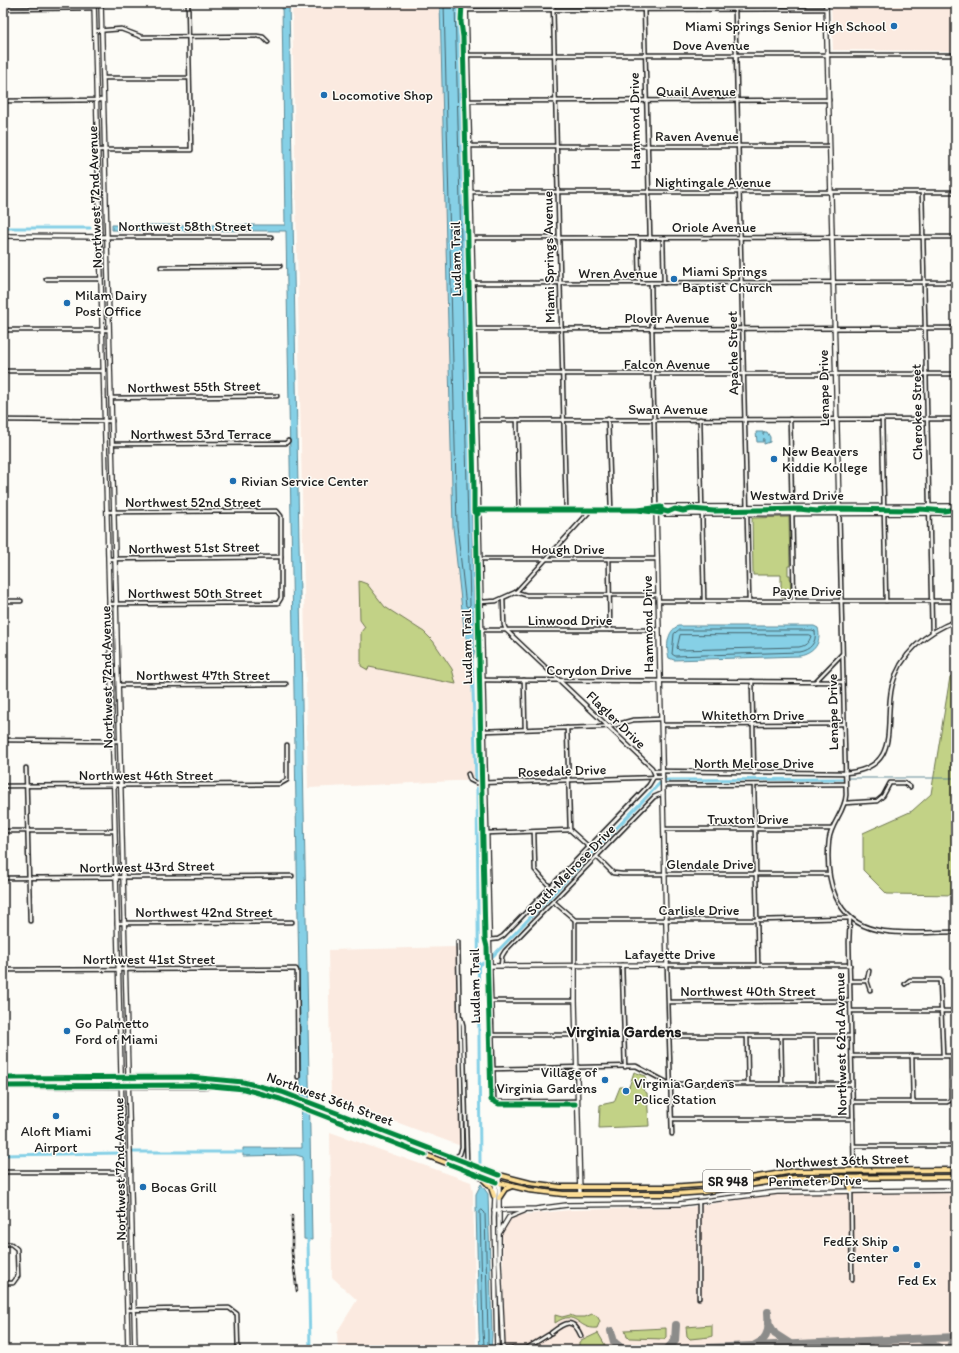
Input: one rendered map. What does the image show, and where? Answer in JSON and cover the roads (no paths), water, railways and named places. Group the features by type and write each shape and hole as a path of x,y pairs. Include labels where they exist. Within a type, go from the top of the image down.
{"main road":[{"name":"Northwest 36th Street","path":"3,1078 189,1077 229,1080 262,1086 292,1096 497,1175 536,1184 580,1188 675,1187 713,1184 781,1172 956,1170"},
{"name":"Northwest 36th Street","path":"3,1086 202,1085 229,1087 262,1093 497,1182 546,1192 580,1194 675,1194 709,1192 782,1179 841,1177 956,1177"},
{"path":"946,1170 946,1177"},
{"path":"781,1172 782,1179"},
{"path":"481,1176 491,1187 494,1196"},
{"path":"841,1177 848,1182 851,1190"},
{"path":"851,1190 853,1183 862,1177"},
{"path":"500,1198 505,1189 512,1186"},
{"path":"675,1187 675,1194"}],"street":[{"name":"Northwest 72nd Avenue","path":"94,3 128,1350"},
{"name":"Northwest 72nd Avenue","path":"101,3 135,1350"},
{"path":"97,150 191,150 188,3"},
{"path":"466,3 493,1098 498,1102 577,1101"},
{"name":"Miami Springs Avenue","path":"553,3 566,510"},
{"name":"Hammond Drive","path":"644,3 650,238"},
{"name":"Lenape Drive","path":"826,3 845,803"},
{"path":"3,9 94,8"},
{"path":"466,10 553,11 644,9 826,9"},
{"name":"Apache Street","path":"735,9 744,419 748,507 749,601"},
{"path":"94,31 102,29 124,29 136,36 142,37 257,36 262,37 268,42"},
{"name":"Dove Avenue","path":"467,55 956,55"},
{"path":"103,78 190,78"},
{"path":"3,101 103,100"},
{"name":"Quail Avenue","path":"468,101 828,100"},
{"name":"Raven Avenue","path":"469,146 829,146"},
{"name":"Nightingale Avenue","path":"470,192 956,192"},
{"name":"Cherokee Street","path":"922,192 932,632"},
{"name":"Northwest 58th Street","path":"3,236 271,237"},
{"name":"Oriole Avenue","path":"471,238 956,238"},
{"path":"638,238 639,283"},
{"path":"663,238 664,283"},
{"path":"161,267 280,266"},
{"path":"46,279 101,279"},
{"name":"Wren Avenue","path":"472,283 956,282"},
{"name":"Hammond Drive","path":"651,283 667,965"},
{"name":"Plover Avenue","path":"474,329 652,329 742,327 956,328"},
{"path":"3,330 110,330"},
{"path":"3,371 103,371"},
{"name":"Falcon Avenue","path":"474,374 956,374"},
{"name":"Northwest 55th Street","path":"111,398 277,396"},
{"path":"608,419 611,510"},
{"path":"700,419 704,601"},
{"path":"790,419 794,601"},
{"path":"882,419 886,601"},
{"name":"Swan Avenue","path":"476,420 956,419"},
{"path":"3,420 112,421"},
{"path":"517,420 520,510"},
{"name":"Northwest 53rd Terrace","path":"113,444 286,443 288,441"},
{"name":"Westward Drive","path":"478,510 638,510 656,507 956,506"},
{"path":"481,602 503,598 516,592 547,560 591,510"},
{"name":"Westward Drive","path":"638,510 656,513 956,513"},
{"name":"Northwest 52nd Street","path":"107,512 279,513 281,557"},
{"name":"Northwest 51st Street","path":"108,559 281,557"},
{"name":"Northwest 50th Street","path":"109,604 278,602 280,601 281,557"},
{"name":"Hough Drive","path":"480,559 657,559"},
{"path":"609,559 610,630"},
{"path":"516,592 526,595 658,595"},
{"path":"503,598 504,625 506,630"},
{"path":"3,601 21,601"},
{"name":"Payne Drive","path":"658,601 956,601"},
{"name":"North Melrose Drive","path":"654,771 662,773 845,773 868,768 881,757 885,751 889,737 890,696 897,672 910,650 932,632 956,621"},
{"name":"Linwood Drive","path":"481,630 659,630"},
{"name":"Flagler Drive","path":"506,630 654,771"},
{"path":"815,682 842,654"},
{"path":"111,660 116,662 118,666"},
{"name":"Corydon Drive","path":"483,680 843,682"},
{"path":"524,680 526,730"},
{"path":"752,681 754,773"},
{"name":"Northwest 47th Street","path":"119,685 286,684"},
{"path":"484,731 607,726 633,720 661,719"},
{"name":"Whitethorn Drive","path":"662,725 844,724"},
{"path":"567,728 570,830"},
{"path":"3,740 120,741"},
{"name":"Northwest 46th Street","path":"3,786 280,784 287,780 287,745"},
{"path":"26,768 30,921"},
{"path":"489,940 498,939 503,936 590,847 649,785 654,778 654,771"},
{"name":"Rosedale Drive","path":"468,774 472,782 486,783 663,777"},
{"path":"646,778 649,785"},
{"path":"910,787 904,783 890,783 877,801 845,803 831,829 829,840 829,874 835,897 850,918 868,928 884,931 956,932"},
{"path":"663,785 845,784"},
{"path":"754,785 758,965"},
{"name":"South Melrose Drive","path":"501,966 502,956 505,951 654,797 663,793"},
{"path":"3,831 115,831 122,826"},
{"name":"Truxton Drive","path":"664,829 831,829"},
{"path":"486,833 570,830 590,847"},
{"path":"534,832 535,870 550,887"},
{"name":"Glendale Drive","path":"597,857 613,873 617,874 829,874"},
{"name":"Northwest 43rd Street","path":"3,878 292,876"},
{"path":"554,902 575,920 574,1001 580,1194"},
{"name":"Carlisle Drive","path":"575,920 758,920 850,918"},
{"name":"Northwest 62nd Avenue","path":"850,918 850,1001 854,1170"},
{"name":"Northwest 42nd Street","path":"117,923 292,922"},
{"path":"453,1158 460,1154 462,1147 458,942"},
{"path":"622,965 625,1067"},
{"path":"667,965 672,1134"},
{"name":"Lafayette Drive","path":"490,966 850,965"},
{"name":"Northwest 41st Street","path":"3,970 296,969 298,1077"},
{"path":"869,972 867,981 870,990"},
{"path":"904,984 910,980 940,980 943,1056"},
{"path":"850,981 867,981"},
{"path":"491,1001 574,1001"},
{"name":"Northwest 40th Street","path":"669,1002 850,1001"},
{"path":"851,1011 956,1011"},
{"path":"460,1015 463,1025 467,1164"},
{"path":"492,1035 576,1035"},
{"path":"670,1036 851,1036"},
{"path":"747,1036 748,1084"},
{"path":"781,1036 782,1084"},
{"path":"816,1036 817,1084"},
{"path":"852,1056 956,1056"},
{"path":"912,1056 913,1101"},
{"path":"853,1102 947,1102 951,1100 950,1056"},
{"path":"492,1069 640,1067 670,1084 852,1084"},
{"path":"672,1120 853,1119"},
{"path":"854,1146 956,1146"},
{"path":"3,1172 123,1172"},
{"path":"497,1175 500,1198 498,1235 503,1350"},
{"path":"497,1182 494,1196 497,1350 527,1348 548,1335"},
{"path":"851,1190 852,1280"},
{"name":"Perimeter Drive","path":"529,1210 579,1204 699,1203 777,1192 956,1190"},
{"path":"699,1203 699,1298"},
{"path":"494,1210 529,1210"},
{"path":"498,1235 505,1221 509,1217 529,1210"},
{"path":"3,1244 14,1246 17,1249 18,1276 16,1281 3,1283"},
{"path":"125,1244 133,1244"},
{"path":"127,1310 229,1308 234,1310 237,1314 238,1350"},
{"path":"551,1333 563,1324 570,1323 577,1327 582,1336"},
{"path":"127,1330 135,1324"}],"water":[{"path":"282,3 289,3 312,1240 304,1239 303,1157 296,1155 243,1156 243,1148 302,1148 286,231 112,230 112,225 285,225"},
{"path":"440,3 459,3 475,649 472,663 464,628 453,527"},
{"path":"756,432 763,432 763,435 764,432 767,432 770,437 770,442 764,444 764,438 763,442 757,442"},
{"path":"678,626 814,626 818,628 819,638 818,643 813,650 800,656 674,660 669,658 668,640 674,628"},
{"path":"481,1184 488,1194 492,1335 491,1350 480,1350 476,1194"}],"waterway":[{"path":"3,228 90,228"},
{"path":"472,660 476,780"},
{"path":"848,778 956,778"},
{"path":"666,780 842,779"},
{"path":"492,957 660,783"},
{"path":"477,788 480,1163"},
{"path":"478,966 485,962"},
{"path":"133,1152 246,1152"},
{"path":"3,1155 120,1153"},
{"path":"308,1237 310,1350"}],"railway":[{"path":"292,1216 292,1253 297,1291"}],"place":[{"name":"Miami Springs Senior High School","path":"894,26"},
{"name":"Locomotive Shop","path":"324,95"},
{"name":"Miami Springs Baptist Church","path":"674,279"},
{"name":"Milam Dairy Post Office","path":"67,303"},
{"name":"New Beavers Kiddie Kollege","path":"774,459"},
{"name":"Rivian Service Center","path":"233,481"},
{"name":"Go Palmetto Ford of Miami","path":"67,1031"},
{"name":"Village of Virginia Gardens","path":"605,1080"},
{"name":"Virginia Gardens Police Station","path":"626,1091"},
{"name":"Aloft Miami Airport","path":"56,1116"},
{"name":"Bocas Grill","path":"143,1187"},
{"name":"FedEx Ship Center","path":"896,1249"},
{"name":"Fed Ex","path":"917,1265"}],"district":[{"name":"Virginia Gardens","path":"624,1031"}]}
